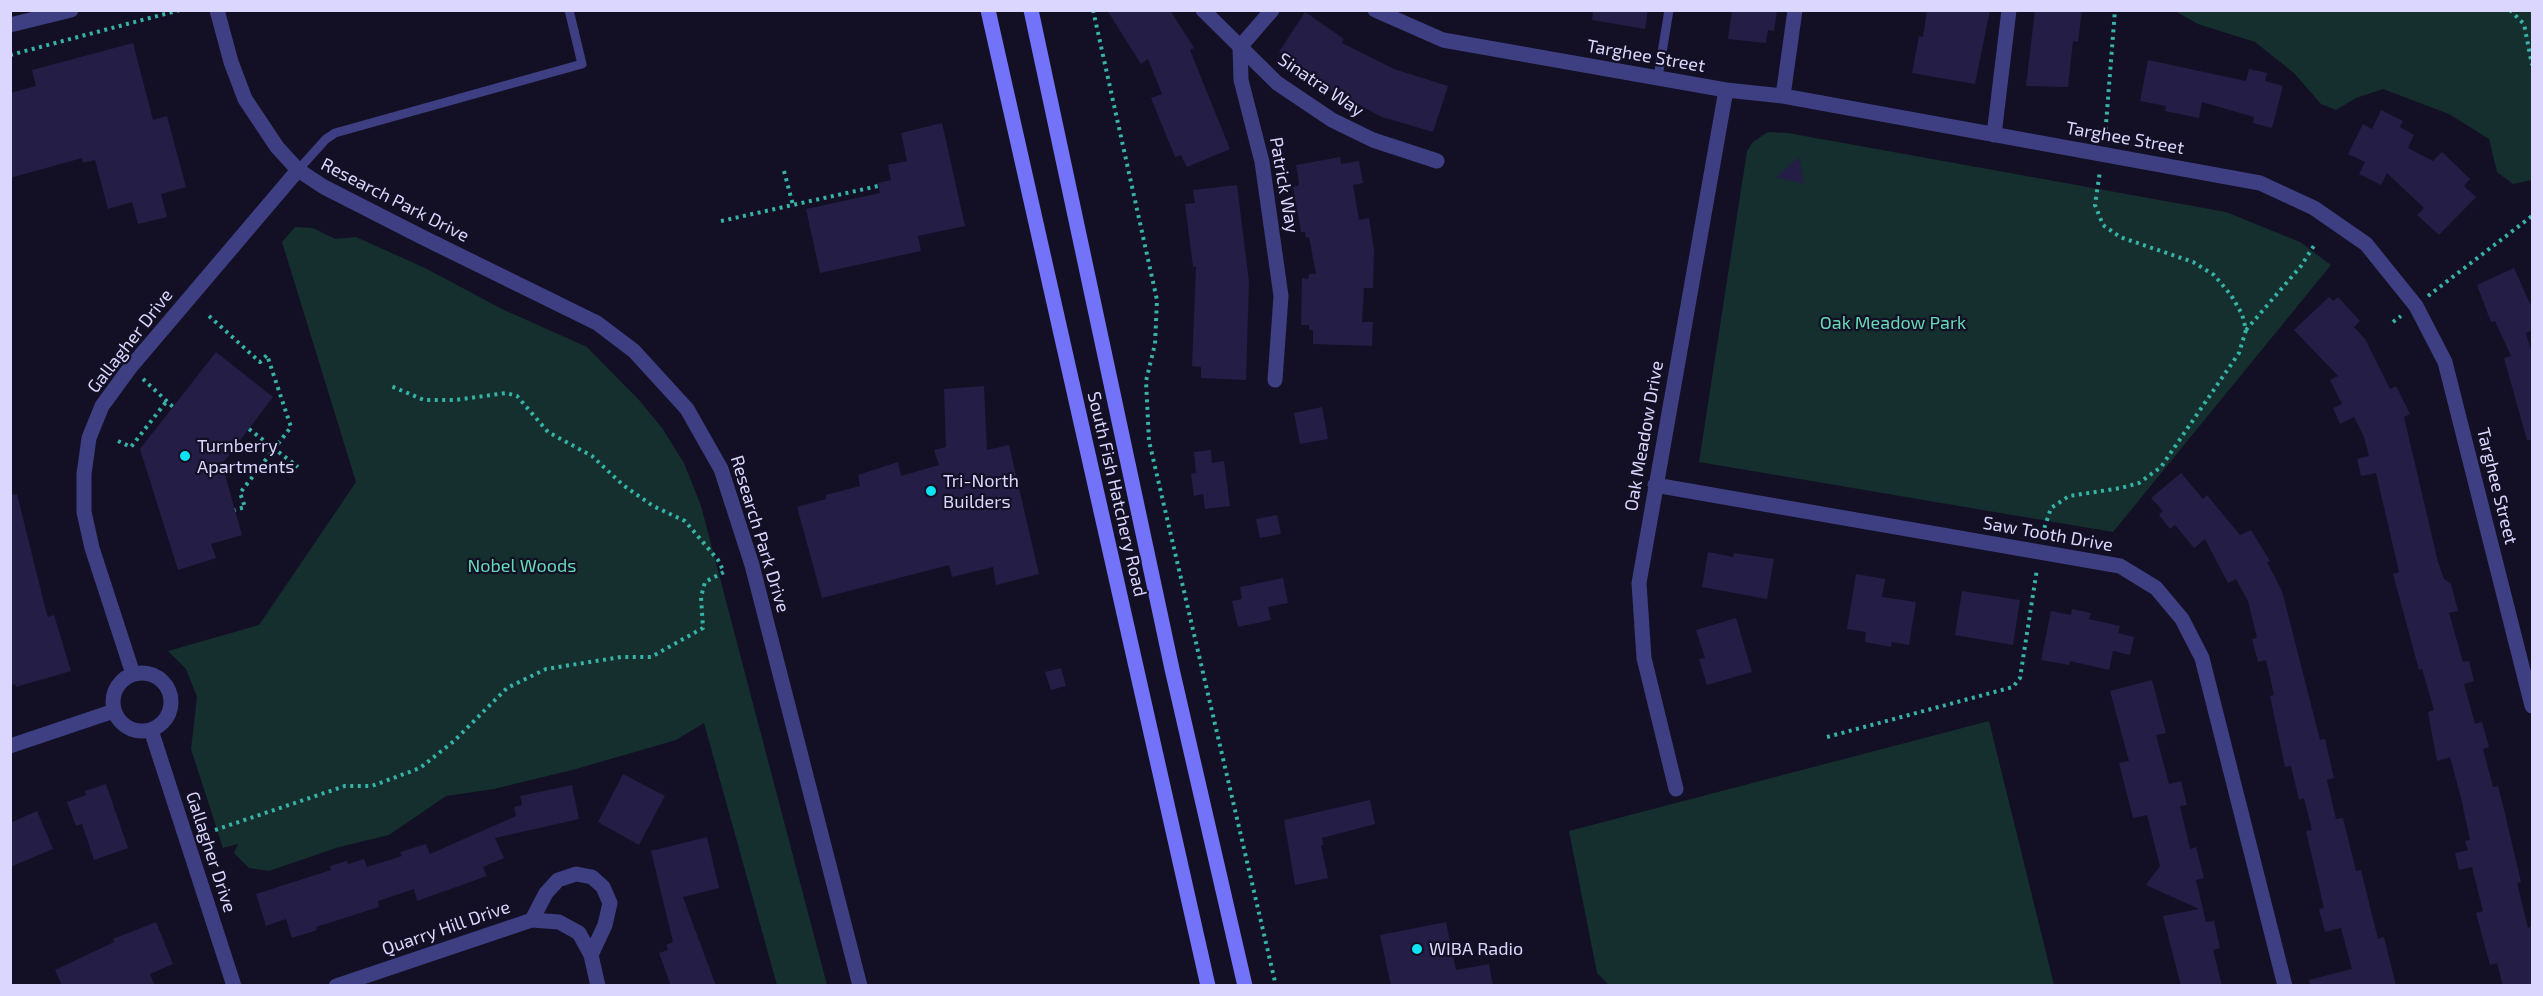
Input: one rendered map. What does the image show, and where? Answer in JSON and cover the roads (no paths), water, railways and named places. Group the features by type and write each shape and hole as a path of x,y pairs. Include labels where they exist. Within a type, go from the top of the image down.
{"main road":[{"name":"South Fish Hatchery Road","path":"988,10 1208,986"},
{"name":"South Fish Hatchery Road","path":"1031,10 1172,669 1245,986"}],"street":[{"path":"10,25 71,10"},
{"name":"Research Park Drive","path":"217,10 231,63 246,99 277,147 298,170 424,238 597,323 634,351 687,409 710,444 721,469 752,565 860,986"},
{"name":"Sinatra Way","path":"1203,10 1277,83 1332,120 1373,140 1437,161"},
{"path":"1240,47 1272,10"},
{"name":"Targhee Street","path":"1375,10 1443,40 1726,90 1783,96 2104,153 2260,183 2303,203 2366,244 2416,306 2445,362 2532,706"},
{"path":"1783,96 1795,10"},
{"path":"1994,135 2009,10"},
{"name":"Patrick Way","path":"1240,47 1241,80 1262,162 1281,296 1275,380"},
{"name":"Oak Meadow Drive","path":"1676,789 1644,658 1639,584 1726,90"},
{"name":"Gallagher Drive","path":"133,674 92,548 84,512 84,474 89,438 102,406 129,369 298,170"},
{"name":"Saw Tooth Drive","path":"1655,485 2120,566 2156,588 2182,619 2202,658 2285,986"},
{"path":"133,674 153,675 168,688 171,698 167,718 151,730 130,729 123,725 114,711 114,691 118,683 133,674"},
{"path":"10,746 114,711"},
{"name":"Gallagher Drive","path":"151,730 234,986"},
{"path":"532,920 546,893 558,880 576,874 592,877 603,887 610,903 605,925 591,955 598,986"},
{"name":"Quarry Hill Drive","path":"336,986 532,920 559,921 570,926 579,933 591,955"}],"lane":[{"path":"298,170 326,139 335,133 582,64 569,10"},
{"path":"1658,77 1669,10"}],"place":[{"name":"Turnberry Apartments","path":"185,456"},
{"name":"Tri-North Builders","path":"931,491"},
{"name":"WIBA Radio","path":"1417,949"}],"park label":[{"name":"Oak Meadow Park","path":"1893,323"},
{"name":"Nobel Woods","path":"522,566"}]}
